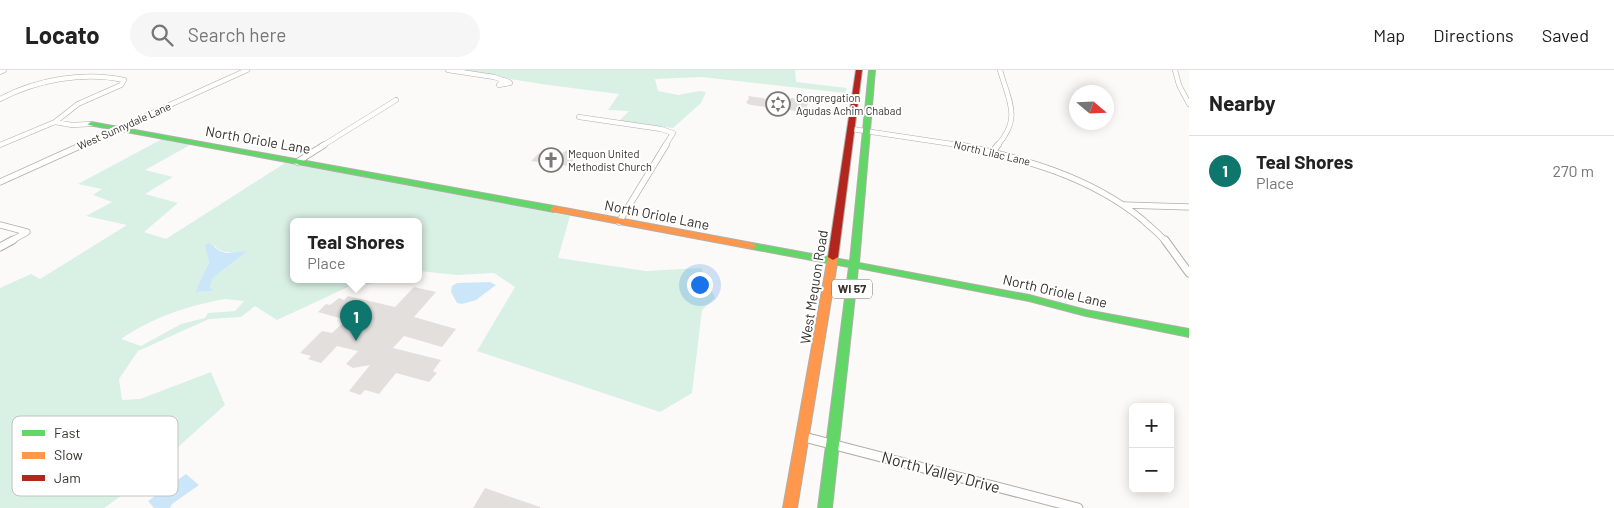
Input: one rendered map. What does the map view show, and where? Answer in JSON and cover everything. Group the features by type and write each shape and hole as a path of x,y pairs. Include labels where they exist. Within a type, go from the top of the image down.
{"main road":[{"name":"West Mequon Road","path":"790,508 804,437 832,262 859,70"},
{"name":"WI 57","path":"825,508 854,265 868,131 872,70"},
{"name":"North Oriole Lane","path":"91,124 978,288 1029,298 1086,313 1189,333"}],"street":[{"path":"0,72 4,70"},
{"name":"West Sunnydale Lane","path":"0,182 247,70"},
{"path":"448,70 503,80"},
{"path":"993,151 1009,133 1012,122 1012,108 1000,70"},
{"path":"1175,70 1179,85 1189,104"},
{"path":"0,98 28,85 81,73 93,73 124,80 121,85 78,104 55,122 0,145"},
{"path":"297,162 396,100"},
{"path":"579,117 661,129 673,133 619,222"},
{"name":"North Oriole Lane","path":"55,122 72,125 91,124"},
{"name":"North Lilac Lane","path":"852,129 993,151 1035,163 1067,176 1123,205 1148,224 1170,246 1189,273"},
{"path":"1123,205 1189,207"},
{"path":"0,225 27,232 0,247"},
{"name":"North Valley Drive","path":"804,437 1078,508"}],"green space":[{"path":"453,70 795,70 796,82 847,88 845,93 702,77 655,79 658,91 678,95 699,91 706,92 701,103 673,128 618,122 629,111 608,110 619,94"},
{"path":"162,139 190,145 145,170 173,177 145,194 178,203 144,232 166,239 285,163 570,216 558,258 646,271 701,268 715,298 702,310 692,393 660,412 477,351 515,287 494,273 457,275 422,271 422,218 290,218 290,283 375,283 348,287 277,320 255,306 241,317 209,319 138,351 119,379 122,400 140,399 211,372 225,405 178,447 178,416 12,416 12,496 121,496 104,508 0,508 0,288 31,274 40,279 127,225 86,216 112,202 93,195 102,189 78,184","holes":["215,246 226,252 247,252 213,278 210,286 213,291 195,292 209,262 208,251","225,299 244,301 235,311 208,313 205,318 181,324 141,346 121,339 145,324 171,313"]}],"water":[{"path":"209,243 226,253 248,251 213,278 210,286 213,291 195,292 209,262 205,245"},
{"path":"490,282 496,285 476,300 462,304 457,303 451,292 452,286 457,283"},
{"path":"186,474 199,485 172,504 170,508 154,508 148,501 155,496 178,496 178,480"}],"building":[{"name":"Congregation Agudas Achim Chabad","path":"748,96 789,102 791,98 809,100 805,112 751,105 746,103 749,98"},
{"name":"Mequon United Methodist Church","path":"568,149 579,153 569,166 531,161 539,153 559,156"},
{"path":"414,287 436,292 414,317 456,329 442,347 404,336 393,348 441,360 433,371 437,373 429,382 396,373 379,394 365,390 360,395 349,391 370,365 353,368 346,364 358,351 337,346 321,363 308,359 311,356 300,353 322,331 332,333 346,320 318,312 326,304 330,305 339,298 344,300 348,296 395,307"},
{"path":"485,488 540,507 540,508 473,508"}],"traffic: fast":[{"path":"825,508 854,265 872,70"},
{"path":"91,124 554,209"},
{"path":"752,246 949,282 1029,298 1086,313 1189,333"}],"traffic: slow":[{"path":"554,209 752,246"},
{"path":"790,508 833,257"}],"traffic: jam":[{"path":"833,257 859,70"}],"place":[{"name":"Congregation Agudas Achim Chabad","path":"778,104"},
{"name":"Mequon United Methodist Church","path":"551,160"},
{"name":"Teal Shores","path":"356,341"}]}
